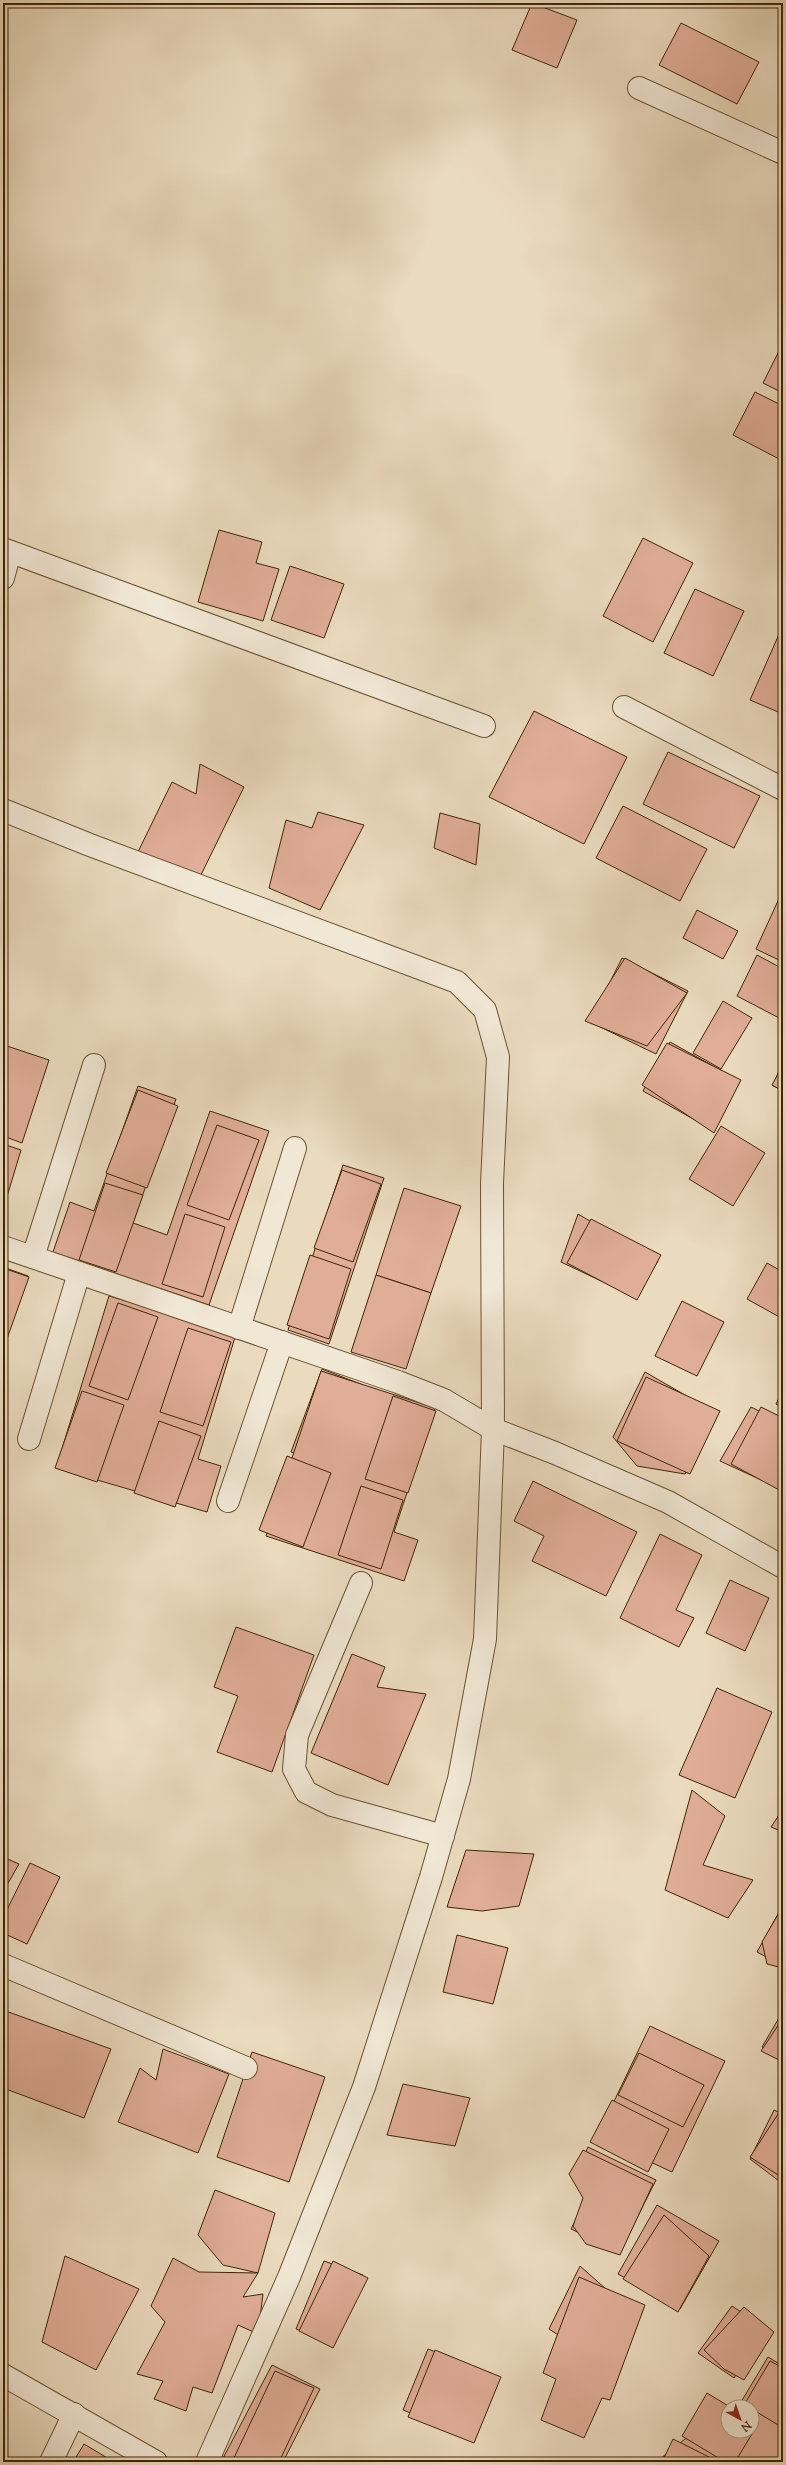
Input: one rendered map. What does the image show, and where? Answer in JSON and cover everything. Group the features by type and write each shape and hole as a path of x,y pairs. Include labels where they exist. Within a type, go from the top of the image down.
{"street":[{"path":"639,88 783,153"},
{"path":"3,578 6,550 484,726"},
{"path":"624,707 783,789"},
{"path":"3,810 120,857 457,982 485,1010 498,1058 492,1183 493,1430 485,1638 459,1779 443,1836 364,2087 288,2277 207,2462"},
{"path":"33,1257 94,1065"},
{"path":"239,1328 295,1148"},
{"path":"3,1247 282,1342 444,1400 493,1430 555,1453 668,1502 783,1567"},
{"path":"29,1439 79,1273"},
{"path":"228,1501 282,1342"},
{"path":"361,1583 297,1735 294,1768 306,1792 332,1805 443,1836"},
{"path":"3,1965 246,2068"},
{"path":"3,2375 156,2462"},
{"path":"51,2462 74,2414"}],"building":[{"path":"532,3 577,20 557,68 512,50"},
{"path":"681,23 759,62 737,104 659,65"},
{"path":"783,343 783,393 763,383"},
{"path":"755,392 783,406 783,461 733,435"},
{"path":"219,530 262,542 256,563 279,569 263,621 198,602"},
{"path":"643,538 693,563 653,642 603,616"},
{"path":"290,566 344,584 324,638 271,620"},
{"path":"695,589 744,611 713,676 664,653"},
{"path":"780,632 783,633 783,714 750,700"},
{"path":"534,711 627,757 584,844 489,797"},
{"path":"668,752 760,796 734,848 643,804"},
{"path":"200,764 244,787 197,883 136,856 172,782 196,794"},
{"path":"623,806 707,849 680,901 596,858"},
{"path":"318,812 364,825 320,910 269,888 286,820 312,828"},
{"path":"440,813 480,824 476,865 434,848"},
{"path":"782,892 783,893 783,962 756,949"},
{"path":"697,910 738,931 723,959 683,938"},
{"path":"757,955 783,969 783,1020 737,996"},
{"path":"622,958 688,991 656,1054 590,1022"},
{"path":"625,958 687,993 647,1046 585,1021"},
{"path":"723,1001 752,1018 721,1069 693,1053"},
{"path":"670,1042 740,1081 713,1130 643,1091"},
{"path":"667,1043 741,1080 714,1133 642,1085"},
{"path":"7,1046 49,1060 22,1143 3,1136 3,1057"},
{"path":"783,1060 783,1090 773,1086"},
{"path":"783,1065 783,1091 772,1085"},
{"path":"138,1086 176,1099 133,1223 167,1235 210,1111 269,1131 209,1305 53,1252 70,1202 94,1211"},
{"path":"138,1090 178,1106 147,1188 106,1173"},
{"path":"217,1125 259,1140 229,1220 187,1205"},
{"path":"721,1126 765,1153 733,1206 689,1179"},
{"path":"3,1144 21,1150 3,1210"},
{"path":"343,1165 384,1178 329,1344 288,1330"},
{"path":"342,1170 381,1184 353,1262 314,1248"},
{"path":"105,1183 143,1195 116,1272 79,1260"},
{"path":"404,1188 461,1206 431,1293 376,1275"},
{"path":"185,1214 225,1227 203,1297 162,1284"},
{"path":"578,1214 658,1261 635,1297 561,1262"},
{"path":"591,1219 661,1255 637,1300 567,1263"},
{"path":"310,1255 351,1269 329,1339 287,1325"},
{"path":"767,1263 783,1272 783,1319 747,1299"},
{"path":"3,1267 28,1276 3,1346"},
{"path":"3,1268 29,1277 3,1350"},
{"path":"376,1275 431,1293 406,1369 351,1352"},
{"path":"109,1296 236,1334 198,1459 221,1466 207,1512 56,1468"},
{"path":"682,1301 724,1322 697,1376 655,1356"},
{"path":"118,1303 158,1317 128,1400 89,1386"},
{"path":"188,1328 231,1342 203,1426 160,1412"},
{"path":"322,1369 363,1385 332,1468 291,1452"},
{"path":"321,1371 435,1408 394,1532 418,1540 404,1581 266,1536"},
{"path":"645,1372 718,1414 685,1474 637,1466 613,1437"},
{"path":"646,1377 720,1411 690,1474 617,1441"},
{"path":"783,1390 783,1408 776,1404"},
{"path":"82,1391 124,1405 97,1482 55,1468"},
{"path":"393,1396 436,1411 408,1493 365,1479"},
{"path":"751,1407 783,1423 783,1490 720,1461"},
{"path":"761,1407 783,1418 783,1492 731,1464"},
{"path":"159,1421 201,1436 175,1507 134,1493"},
{"path":"287,1456 331,1473 303,1547 259,1530"},
{"path":"533,1481 637,1532 606,1596 532,1561 544,1536 514,1521"},
{"path":"361,1486 403,1500 381,1569 338,1555"},
{"path":"660,1534 702,1555 676,1610 694,1618 679,1647 620,1618"},
{"path":"730,1580 769,1598 745,1651 706,1633"},
{"path":"236,1627 314,1655 272,1772 217,1752 238,1696 214,1687"},
{"path":"352,1654 385,1667 377,1687 426,1694 388,1785 311,1753"},
{"path":"717,1688 772,1712 735,1798 679,1775"},
{"path":"692,1790 725,1816 703,1865 753,1880 728,1918 665,1890"},
{"path":"783,1809 783,1832 771,1827"},
{"path":"466,1850 534,1854 519,1906 482,1911 447,1907"},
{"path":"3,1857 19,1864 3,1892"},
{"path":"30,1863 60,1877 27,1944 3,1933 3,1918"},
{"path":"783,1905 783,1966 757,1952"},
{"path":"783,1906 783,1968 767,1964 762,1942"},
{"path":"457,1935 508,1948 493,2004 443,1992"},
{"path":"3,2010 111,2049 84,2118 3,2088"},
{"path":"783,2011 783,2059 762,2047"},
{"path":"783,2018 783,2062 761,2051"},
{"path":"650,2026 725,2061 672,2172 597,2137"},
{"path":"163,2049 229,2074 198,2153 118,2122 140,2068 156,2080"},
{"path":"252,2052 325,2077 289,2182 217,2157"},
{"path":"639,2053 704,2085 683,2127 618,2095"},
{"path":"403,2084 470,2098 455,2146 387,2135"},
{"path":"612,2100 669,2129 648,2172 590,2142"},
{"path":"774,2110 783,2114 783,2184 750,2159"},
{"path":"780,2111 783,2113 783,2178 750,2157"},
{"path":"588,2147 656,2180 620,2252 571,2229 597,2177 578,2168"},
{"path":"583,2150 653,2184 620,2255 586,2244 573,2226 583,2198 569,2174"},
{"path":"215,2190 275,2213 258,2273 223,2265 198,2235"},
{"path":"657,2205 719,2241 680,2309 618,2274"},
{"path":"664,2215 709,2256 678,2312 623,2279"},
{"path":"65,2256 139,2289 96,2370 42,2342"},
{"path":"173,2258 199,2272 258,2273 243,2297 263,2294 258,2334 238,2325 212,2393 193,2387 186,2411 154,2399 163,2381 137,2374 165,2322 151,2306"},
{"path":"324,2261 363,2275 335,2344 296,2329"},
{"path":"333,2261 368,2278 333,2348 299,2331"},
{"path":"580,2266 634,2314 583,2423 562,2414 557,2370 569,2342 549,2329"},
{"path":"579,2277 645,2305 610,2400 602,2398 584,2438 541,2420 556,2379 543,2373"},
{"path":"732,2306 768,2330 734,2378 698,2353"},
{"path":"744,2307 774,2332 744,2380 724,2369 704,2350"},
{"path":"783,2339 783,2350 778,2347"},
{"path":"428,2349 493,2374 469,2436 403,2410"},
{"path":"435,2350 501,2377 474,2443 408,2417"},
{"path":"768,2357 783,2366 783,2462 656,2462 685,2439 707,2403 720,2411 720,2439 760,2439 760,2399 743,2399"},
{"path":"770,2361 783,2368 783,2428 760,2414 760,2399 748,2399"},
{"path":"272,2365 320,2389 283,2462 221,2462"},
{"path":"275,2371 314,2388 279,2462 232,2462"},
{"path":"707,2393 720,2401 720,2439 749,2439 735,2462 725,2462 682,2436"},
{"path":"673,2439 719,2462 662,2462"},
{"path":"84,2444 114,2462 73,2462"}]}
